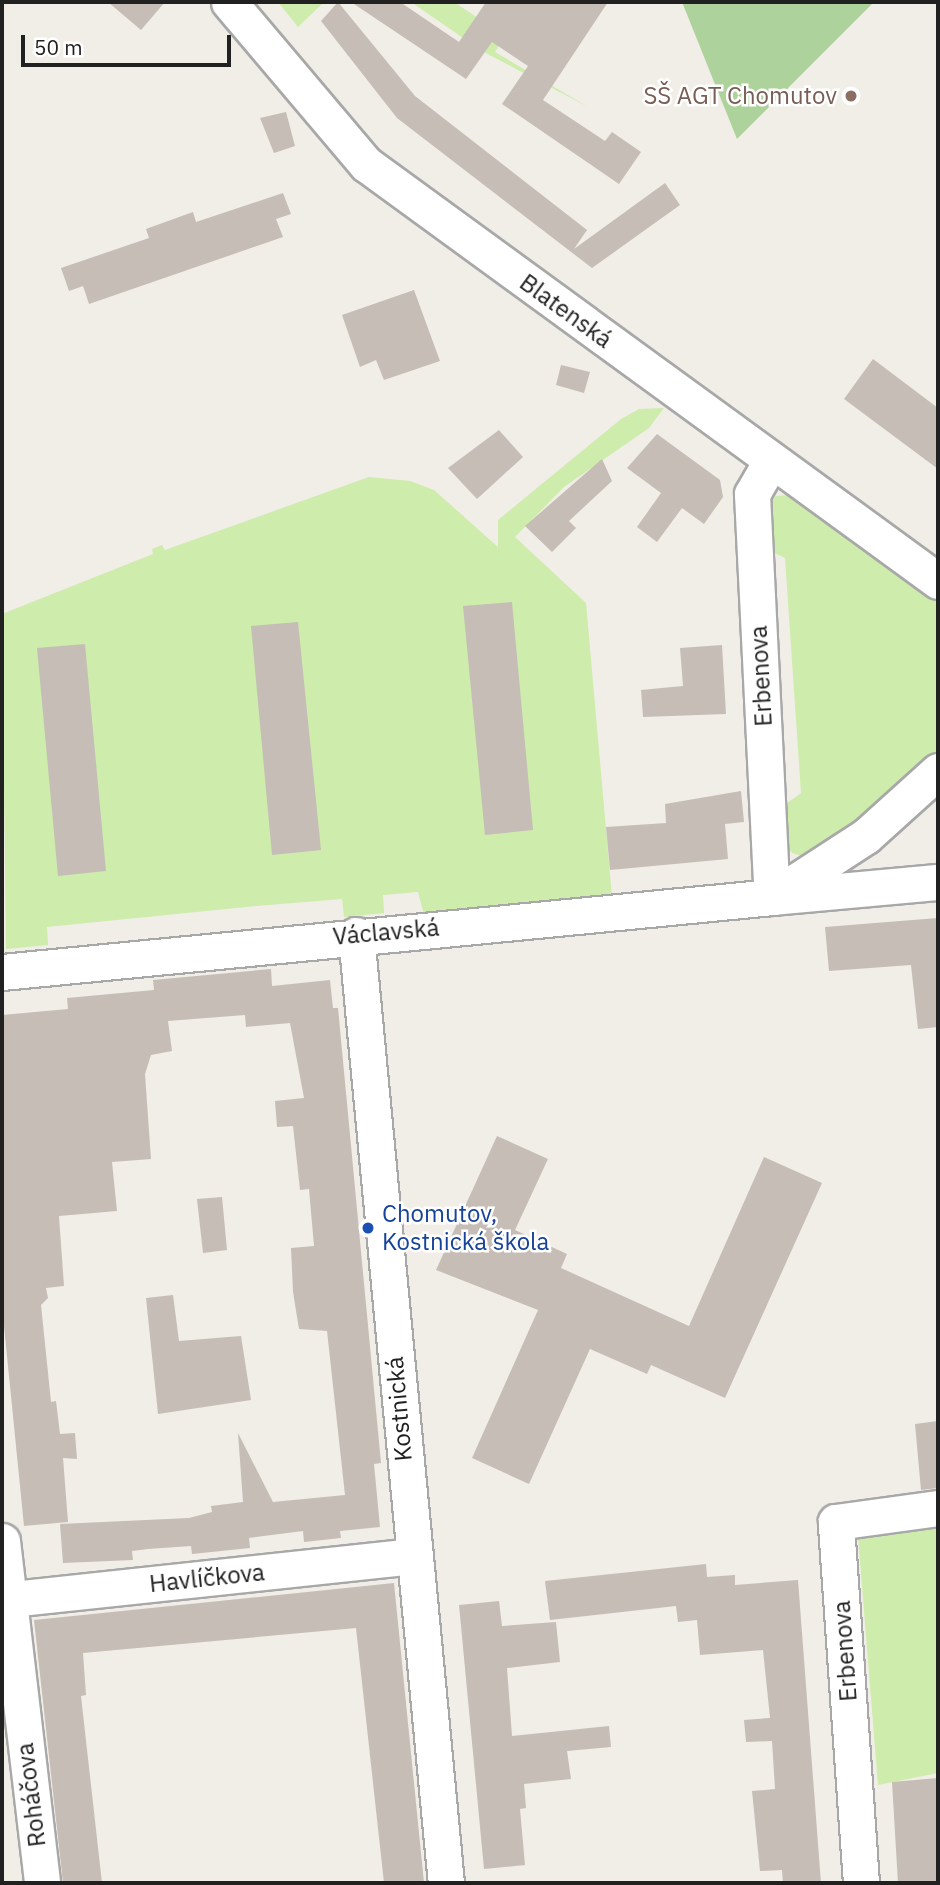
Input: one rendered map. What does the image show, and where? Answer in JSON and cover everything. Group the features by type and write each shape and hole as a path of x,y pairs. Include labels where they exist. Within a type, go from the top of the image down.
{"street":[{"name":"Blatenská","path":"229,2 366,164 938,581"},
{"name":"Erbenova","path":"771,461 752,494 772,897"},
{"name":"Václavská","path":"772,897 866,836 938,771"},
{"name":"Václavská","path":"2,972 356,935 938,882"},
{"name":"Kostnická","path":"356,935 446,1883"},
{"name":"Erbenova","path":"861,1883 836,1522 938,1508"},
{"name":"Roháčova","path":"2,1541 5,1600 41,1883"},
{"name":"Havlíčkova","path":"5,1600 413,1556"}],"green space":[{"path":"278,2 324,2 298,27"},
{"path":"411,2 454,2 505,36 495,52 588,107 482,51"},
{"path":"682,2 874,2 737,139"},
{"path":"664,408 649,428 564,487 515,537 586,603 612,897 424,915 418,892 383,895 384,913 344,917 342,899 257,906 47,927 48,945 6,949 2,614 153,554 152,549 162,545 165,550 369,477 410,481 434,490 498,547 498,520 621,419 639,409"},
{"path":"789,495 938,599 938,755 845,834 805,857 792,853 782,838 783,806 801,793 785,558 770,551 762,510 776,496"},
{"path":"938,1527 938,1773 878,1785 858,1536"}],"building":[{"path":"108,2 165,2 141,30"},
{"path":"338,2 415,96 587,230 574,249 665,183 680,205 592,268 397,118 321,21"},
{"path":"351,2 400,2 459,42 486,2 608,2 543,100 605,141 612,132 641,152 619,184 502,104 528,66 492,42 466,79"},
{"path":"286,112 295,146 274,153 260,118"},
{"path":"283,193 291,214 276,219 283,237 89,304 83,286 69,291 61,268 149,238 146,229 193,212 196,222"},
{"path":"414,290 440,361 384,380 376,360 360,367 342,315"},
{"path":"873,359 938,408 938,469 844,399"},
{"path":"561,365 590,372 584,393 556,385"},
{"path":"499,430 523,457 477,499 448,468"},
{"path":"657,434 720,480 723,497 704,524 682,508 657,542 637,527 661,493 627,468"},
{"path":"602,459 612,481 569,521 576,528 552,552 525,526"},
{"path":"512,602 533,830 485,835 463,606"},
{"path":"298,622 321,850 272,855 251,626"},
{"path":"85,644 106,871 58,876 37,648"},
{"path":"722,645 726,714 643,717 641,690 683,686 680,648"},
{"path":"741,791 744,822 725,824 728,859 610,870 606,827 666,823 665,804"},
{"path":"938,918 938,1027 918,1029 911,965 829,971 825,927"},
{"path":"271,969 272,986 330,980 333,1008 338,1008 381,1463 374,1464 380,1527 340,1531 341,1538 304,1542 303,1531 249,1538 250,1548 192,1554 191,1546 148,1549 132,1551 133,1560 63,1563 60,1524 189,1518 212,1512 211,1506 243,1502 238,1433 273,1502 345,1495 327,1331 299,1329 293,1292 291,1248 314,1246 309,1189 300,1190 293,1126 277,1127 275,1101 304,1098 290,1023 246,1027 245,1015 168,1021 172,1051 151,1055 145,1074 151,1159 112,1162 117,1211 59,1216 64,1286 46,1288 48,1298 41,1305 51,1402 56,1401 60,1434 75,1433 77,1459 63,1458 68,1522 24,1526 2,1306 2,1015 68,1009 67,998 154,990 153,980"},
{"path":"497,1136 548,1159 515,1230 567,1254 561,1268 689,1326 764,1157 822,1183 725,1398 651,1365 647,1374 590,1349 529,1484 472,1458 538,1310 436,1270"},
{"path":"222,1197 227,1250 203,1253 197,1199"},
{"path":"173,1295 179,1341 241,1336 251,1400 158,1414 146,1298"},
{"path":"938,1421 938,1488 921,1490 915,1424"},
{"path":"706,1564 707,1577 735,1575 735,1585 798,1580 821,1883 783,1883 782,1870 760,1871 752,1791 775,1789 772,1741 746,1742 744,1720 770,1718 763,1650 700,1655 697,1620 678,1622 676,1606 550,1620 545,1581"},
{"path":"394,1583 424,1883 384,1883 356,1628 83,1653 86,1695 81,1696 102,1883 63,1883 34,1620"},
{"path":"499,1601 502,1626 556,1622 560,1662 507,1668 512,1736 609,1726 611,1747 567,1751 571,1779 524,1784 526,1808 520,1809 525,1865 484,1869 459,1605"},
{"path":"938,1778 938,1883 898,1883 892,1782"}],"place":[{"name":"SŠ AGT Chomutov","path":"851,96"},
{"name":"Chomutov, Kostnická škola","path":"368,1228"}]}
